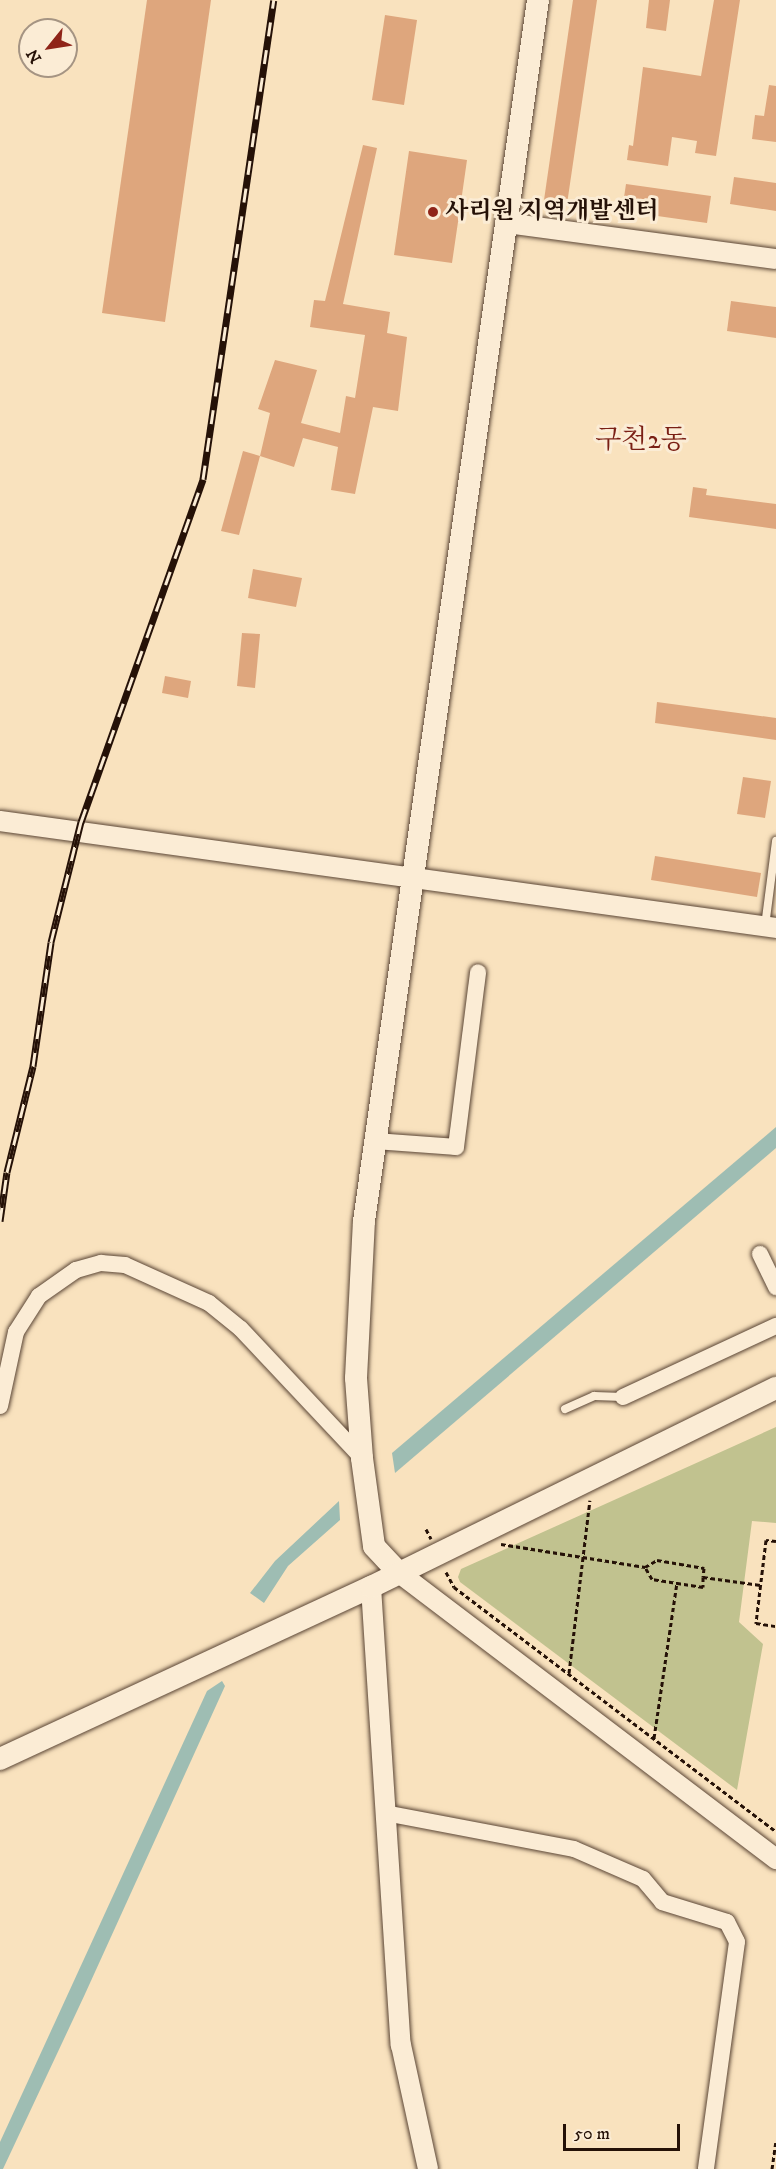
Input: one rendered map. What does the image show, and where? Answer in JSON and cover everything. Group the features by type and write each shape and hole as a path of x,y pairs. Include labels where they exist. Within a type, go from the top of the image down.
{"main road":[{"path":"398,1572 374,1546 362,1458 356,1367 364,1221 538,0"},
{"path":"0,1759 371,1587 776,1388"}],"street":[{"path":"506,223 776,259"},
{"path":"0,811 0,821 414,880 771,927"},
{"path":"376,1141 456,1146 478,972"},
{"path":"760,1254 776,1287"},
{"path":"0,1406 16,1332 39,1296 76,1269 101,1263 125,1265 209,1303 241,1329 362,1458"},
{"path":"623,1396 776,1326"},
{"path":"398,1572 776,1859"},
{"path":"371,1587 401,2045 428,2169"},
{"path":"385,1813 574,1849 643,1880 662,1902 727,1922 737,1942 706,2169"}],"lane":[{"path":"771,927 776,841"},
{"path":"565,1409 594,1396 623,1396"}],"path":[{"path":"569,1673 585,1559 590,1500"},
{"path":"426,1529 454,1587 776,1831"},
{"path":"776,1541 766,1540 756,1623 776,1626"},
{"path":"499,1544 645,1567 657,1560 704,1568 703,1587 652,1579 645,1567"},
{"path":"703,1577 760,1585"},
{"path":"654,1738 677,1583"},
{"path":"772,2169 776,2142"}],"green space":[{"path":"776,1427 776,1523 752,1521 739,1622 763,1644 737,1790 460,1582 458,1577 461,1569"}],"water":[{"path":"776,1127 776,1148 395,1473 392,1453"},
{"path":"339,1501 340,1520 288,1566 264,1603 250,1593 275,1561"},
{"path":"222,1681 225,1686 85,1994 3,2169 0,2169 0,2142 207,1691"}],"building":[{"path":"147,0 211,0 165,322 102,313"},
{"path":"573,0 597,0 567,204 544,200"},
{"path":"649,0 670,0 666,31 646,28"},
{"path":"714,0 740,0 716,156 695,153 697,141 672,137 668,166 627,160 629,145 633,146 643,67 701,76"},
{"path":"385,15 417,20 404,105 372,100"},
{"path":"769,85 776,86 776,142 752,139 755,115 764,116"},
{"path":"363,145 377,148 343,304 390,312 387,333 407,337 398,411 373,407 355,494 331,490 338,447 303,438 294,467 260,456 270,413 258,409 275,360 317,370 301,423 340,433 346,396 355,398 365,335 310,327 314,300 325,301"},
{"name":"사리원 지역개발센터","path":"409,151 467,160 461,202 467,203 464,222 458,222 452,263 394,255"},
{"path":"734,177 776,183 776,211 730,204"},
{"path":"626,184 711,196 707,223 622,211"},
{"path":"731,301 776,307 776,338 727,331"},
{"path":"243,451 260,456 239,535 221,531"},
{"path":"693,487 707,489 706,495 776,504 776,529 689,517"},
{"path":"253,569 302,578 296,607 248,598"},
{"path":"242,633 260,634 255,688 237,686"},
{"path":"165,676 191,681 188,698 162,693"},
{"path":"657,702 776,718 776,740 655,723"},
{"path":"743,777 771,781 765,818 737,814"},
{"path":"655,856 761,873 757,897 651,880"}],"railway":[{"path":"0,1221 7,1172 33,1066 51,942 81,822 203,479 274,0"}],"place":[{"name":"사리원 지역개발센터","path":"433,212"}],"district":[{"name":"구천2동","path":"641,441"}]}
